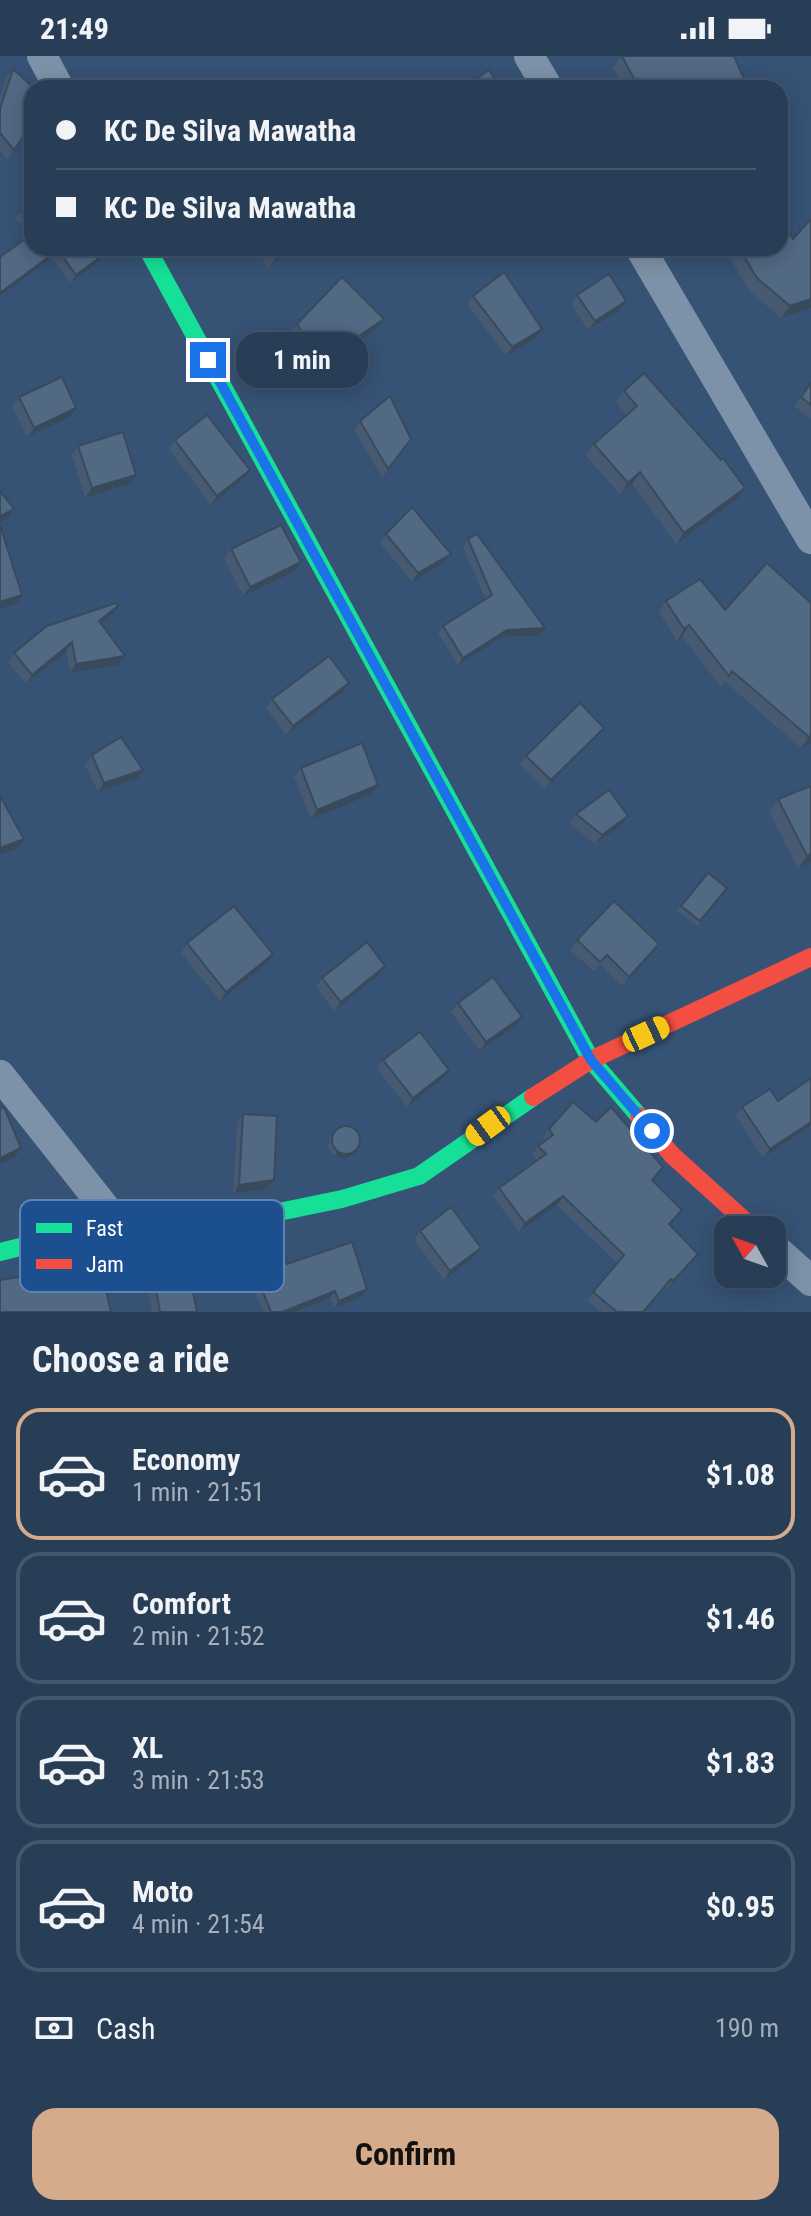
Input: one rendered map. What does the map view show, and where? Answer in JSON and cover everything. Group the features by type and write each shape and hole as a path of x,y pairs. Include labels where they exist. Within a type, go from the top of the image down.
{"street":[{"path":"42,56 55,80"},
{"path":"529,56 543,80"},
{"path":"151,256 591,1060 672,1155 740,1216"},
{"path":"645,256 811,539"},
{"path":"284,1211 342,1199 419,1176 512,1110 591,1060 811,957"},
{"path":"0,1075 99,1200"},
{"path":"0,1252 20,1247"},
{"path":"786,1259 811,1281"}],"building":[{"path":"622,56 734,56 744,80 635,80"},
{"path":"13,69 25,80 24,136 14,150 0,133 0,109"},
{"path":"489,70 496,80 475,80"},
{"path":"811,219 811,299 790,306 757,278 744,256 788,256 788,230 793,239"},
{"path":"24,240 24,256 50,256 0,293 0,257"},
{"path":"62,256 102,256 76,275"},
{"path":"504,272 542,329 512,347 473,296"},
{"path":"609,274 626,301 595,321 577,295"},
{"path":"342,277 384,319 319,363 297,324"},
{"path":"644,373 721,460 723,458 745,488 684,533 640,472 628,483 594,444 637,406 624,391"},
{"path":"62,377 76,408 34,428 19,397"},
{"path":"811,383 811,405 801,397"},
{"path":"390,396 411,439 388,469 360,421"},
{"path":"207,415 250,470 217,496 175,440"},
{"path":"123,432 136,475 92,488 78,446"},
{"path":"0,491 14,509 0,516"},
{"path":"412,507 451,554 418,573 386,534"},
{"path":"0,525 22,595 0,602"},
{"path":"281,525 301,562 250,587 231,549"},
{"path":"477,534 545,628 507,630 463,658 443,626 492,595 468,539"},
{"path":"767,563 811,603 809,737 732,671 729,676 689,625 684,629 666,601 700,579 725,610"},
{"path":"116,603 118,606 99,621 125,656 76,664 72,642 32,675 14,653 47,626"},
{"path":"329,656 349,683 293,726 272,699"},
{"path":"580,703 604,728 551,780 526,756"},
{"path":"121,737 143,770 104,783 92,755"},
{"path":"362,743 378,785 317,810 301,768"},
{"path":"811,786 811,854 807,856 778,799"},
{"path":"609,790 628,816 602,835 576,814"},
{"path":"0,796 24,839 0,848"},
{"path":"708,873 727,888 700,921 681,906"},
{"path":"614,901 659,944 629,977 607,955 600,962 577,940"},
{"path":"234,906 273,954 226,992 187,943"},
{"path":"367,942 385,966 341,1002 322,978"},
{"path":"493,977 522,1017 486,1042 458,1003"},
{"path":"420,1032 449,1070 413,1098 383,1060"},
{"path":"811,1078 811,1122 770,1149 742,1107 770,1089 778,1101"},
{"path":"573,1102 596,1122 611,1107 663,1167 652,1180 682,1210 669,1224 698,1254 643,1312 617,1312 593,1292 624,1255 563,1196 525,1223 499,1188 546,1154 538,1146 553,1135 549,1129"},
{"path":"4,1107 21,1148 0,1158 0,1109"},
{"path":"243,1114 277,1116 274,1180 239,1185"},
{"path":"346,1126 356,1130 360,1140 356,1150 346,1154 336,1150 332,1140 336,1130"},
{"path":"451,1207 481,1248 450,1271 420,1231"},
{"path":"352,1242 367,1289 339,1301 335,1291 282,1312 271,1312 263,1292 284,1292 284,1258 287,1264"},
{"path":"20,1277 20,1292 106,1292 111,1312 0,1312 0,1280"},
{"path":"157,1292 193,1292 197,1312 160,1312"}],"traffic: fast":[{"path":"151,256 591,1060 639,1116"},
{"path":"284,1211 342,1199 419,1176 533,1097"},
{"path":"0,1252 20,1247"}],"traffic: jam":[{"path":"533,1097 591,1060 811,957"},
{"path":"639,1116 672,1155 740,1216"}],"route":[{"path":"208,360 591,1060 652,1131"}]}
